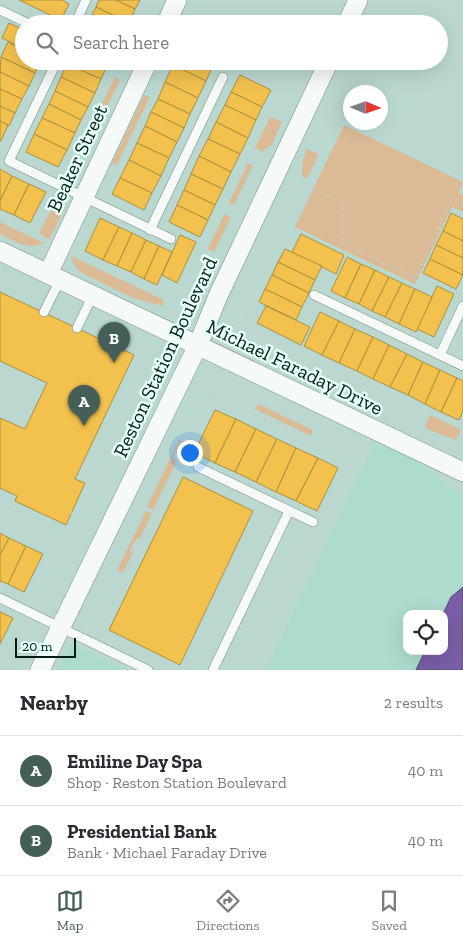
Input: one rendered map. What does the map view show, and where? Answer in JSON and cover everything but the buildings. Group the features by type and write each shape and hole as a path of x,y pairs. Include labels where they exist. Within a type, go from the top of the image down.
{"street":[{"path":"170,15 177,0"},
{"path":"351,15 358,0"},
{"name":"Beaker Street","path":"54,277 83,196 144,70"},
{"name":"Reston Station Boulevard","path":"40,670 198,345 218,296 326,70"},
{"name":"Michael Faraday Drive","path":"0,251 463,472"}],"lane":[{"path":"79,15 86,0"},
{"path":"0,10 15,17"},
{"path":"9,161 53,70"},
{"path":"150,230 223,78"},
{"path":"0,157 171,239"},
{"path":"44,312 54,277"},
{"path":"77,328 93,295"},
{"path":"314,295 463,366"},
{"path":"440,355 463,306"},
{"path":"198,467 313,522"},
{"path":"213,670 289,511"},
{"path":"0,598 148,670"}],"path":[{"path":"308,186 342,202 342,243 415,278 452,197 463,202"},
{"path":"236,304 247,312 247,323"},
{"path":"111,636 102,626 215,387"},
{"path":"8,508 14,495"},
{"path":"0,504 65,536"},
{"path":"157,658 180,668 256,510 249,506"},
{"path":"72,512 76,514"},
{"path":"0,526 57,554"},
{"path":"1,669 24,624"}],"shaded area":[{"path":"115,77 120,80 86,150 81,147"},
{"path":"144,95 150,97 117,165 112,163"},
{"path":"270,117 282,122 272,144 262,152 255,148"},
{"path":"343,127 343,130 354,130 463,182 459,193 463,195 463,212 452,207 415,284 295,227"},
{"path":"307,149 319,154 307,179 302,176 303,159"},
{"path":"248,163 253,165 234,205 229,203"},
{"path":"58,197 63,200 65,208 49,240 39,233"},
{"path":"224,214 231,217 214,252 208,249"},
{"path":"0,222 44,243 27,246 16,242 0,234"},
{"path":"71,256 164,300 162,306 133,298 80,272 73,263"},
{"path":"258,404 313,430 311,436 255,409"},
{"path":"430,415 461,430 456,440 427,429 425,426"},
{"path":"380,432 452,488 463,493 463,670 266,670"},
{"path":"179,440 185,442 179,454 175,452 173,458 177,460 153,510 147,507"},
{"path":"146,511 152,513 140,539 137,538 130,551 133,552 123,573 117,570"},
{"path":"71,643 127,670 58,670"}],"place":[{"name":"Presidential Bank","path":"114,363"},
{"name":"Emiline Day Spa","path":"84,426"}]}
